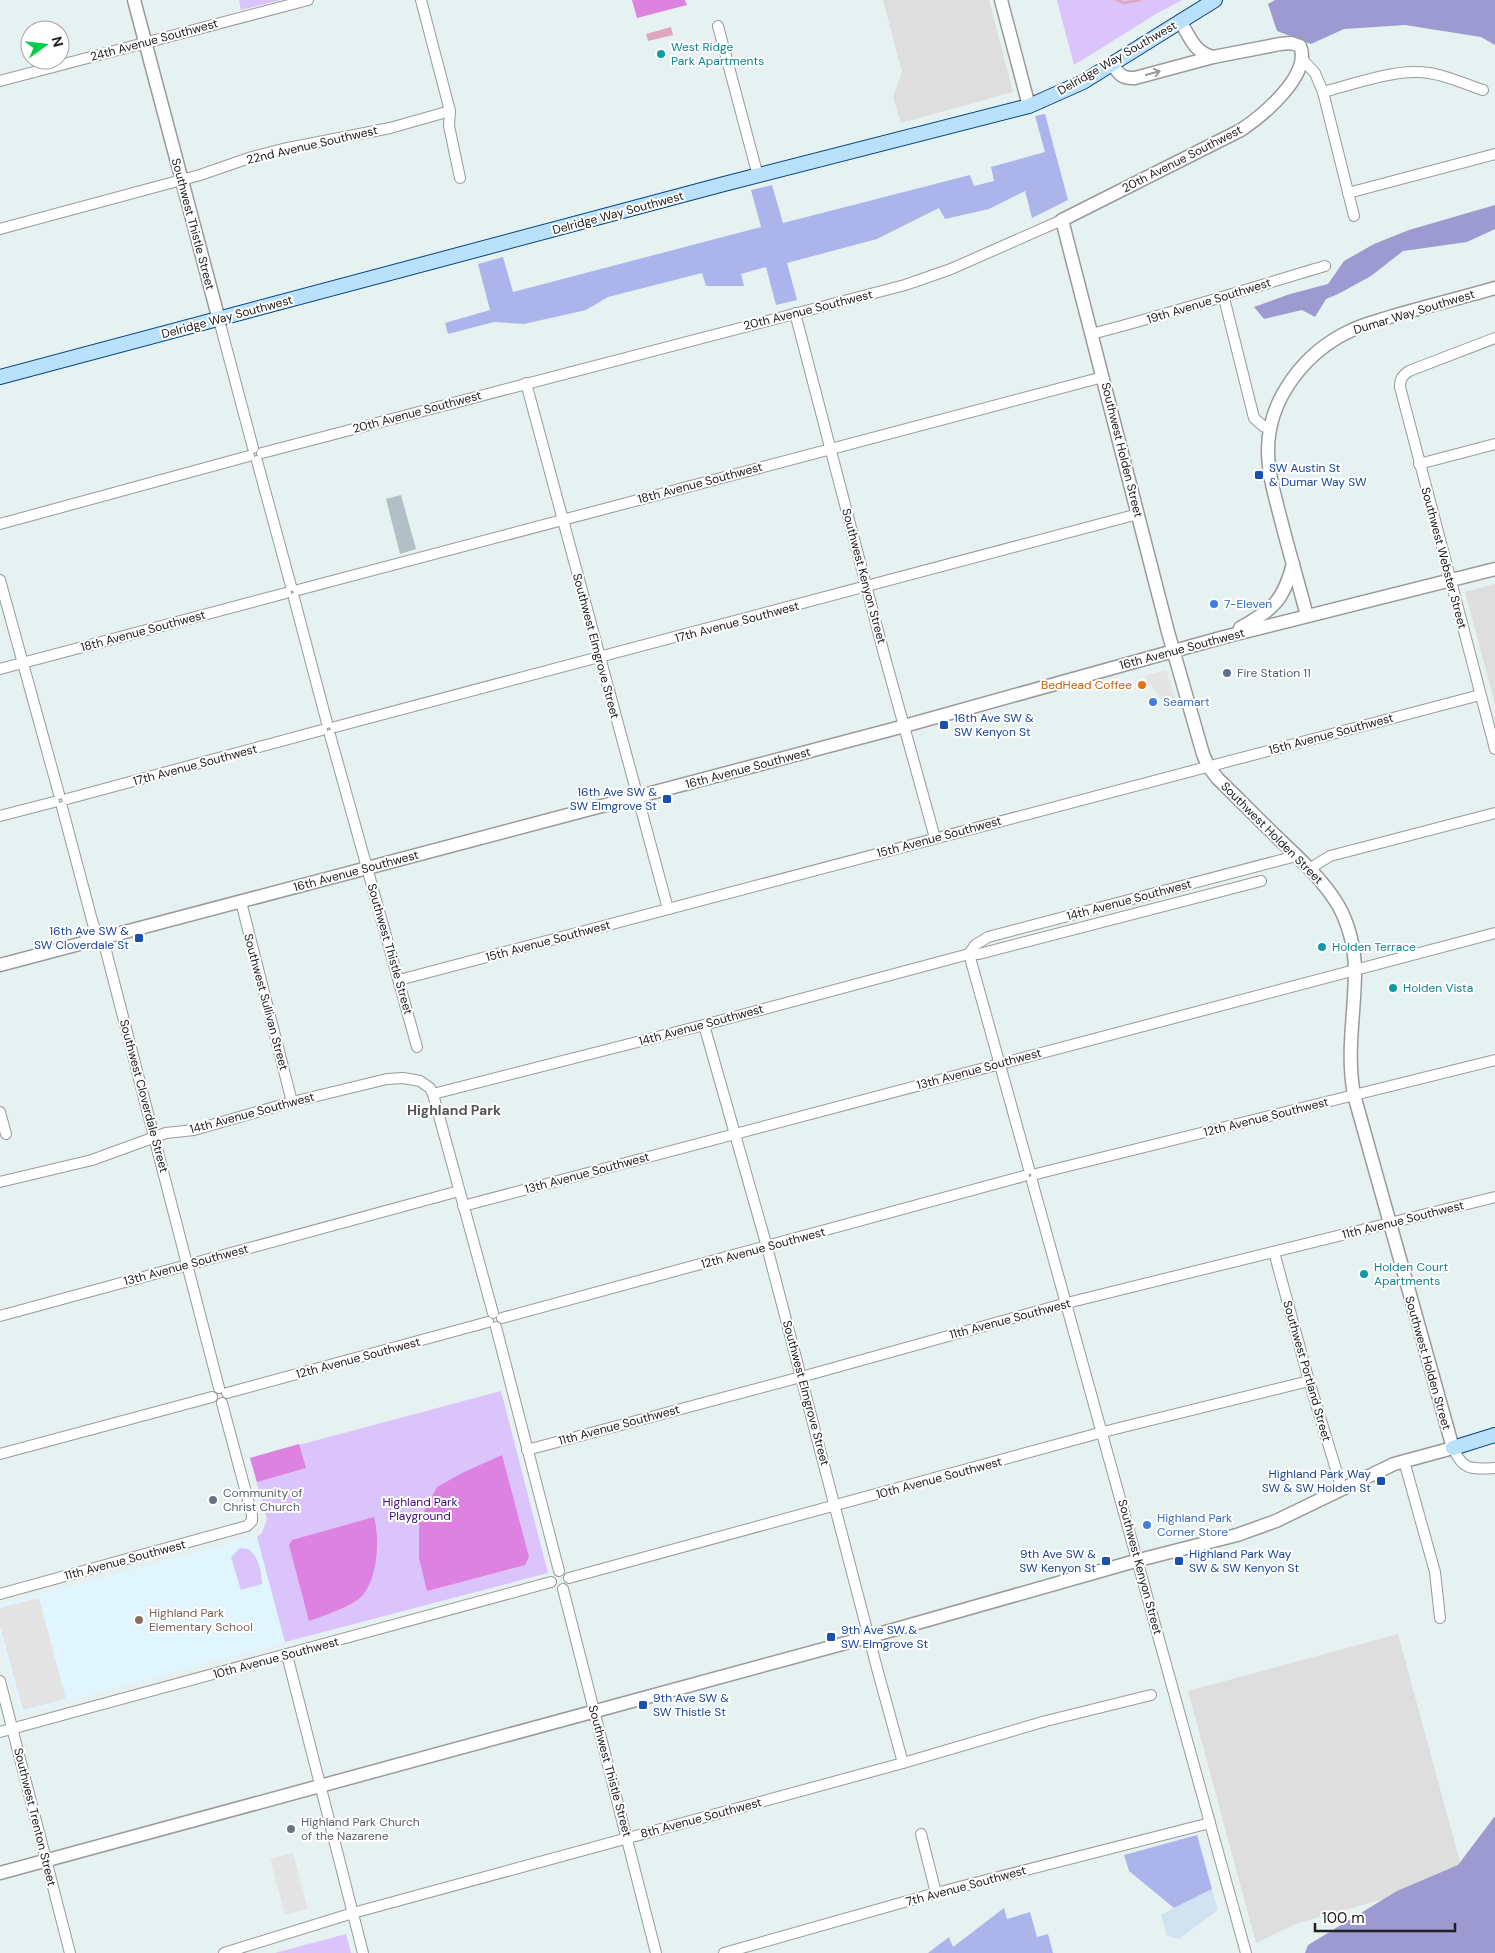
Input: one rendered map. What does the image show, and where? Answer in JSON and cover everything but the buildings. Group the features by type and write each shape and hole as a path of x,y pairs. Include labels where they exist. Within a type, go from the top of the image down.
{"main road":[{"name":"Delridge Way Southwest","path":"0,377 1029,106 1075,86 1215,0"},
{"path":"1452,1448 1495,1435"}],"street":[{"name":"Southwest Thistle Street","path":"134,0 218,320 417,1047"},
{"name":"24th Avenue Southwest","path":"0,81 308,0"},
{"path":"421,0 450,111 449,126 460,178"},
{"path":"1001,0 1029,106"},
{"path":"1180,21 1197,49 1203,54 1214,57"},
{"path":"718,26 758,176"},
{"path":"1112,64 1120,76 1135,78 1214,57 1291,43 1300,46 1302,60 1316,73 1323,92 1354,216"},
{"name":"20th Avenue Southwest","path":"0,524 930,277 1062,220 1241,130 1266,112 1289,85 1302,60"},
{"path":"1323,92 1391,75 1419,72 1446,78 1483,90"},
{"name":"22nd Avenue Southwest","path":"0,229 182,180 282,149 390,128 450,111"},
{"path":"1348,193 1495,154"},
{"name":"Southwest Holden Street","path":"1062,220 1173,651 1203,754 1208,766 1218,779 1309,869 1329,892 1343,914 1352,944 1355,971 1349,1061 1354,1095 1452,1448"},
{"name":"19th Avenue Southwest","path":"1091,334 1224,298 1251,287 1326,266"},
{"name":"Dumar Way Southwest","path":"1307,616 1269,469 1268,449 1271,429 1280,399 1297,373 1318,351 1338,338 1364,325 1495,288"},
{"path":"1224,298 1254,418 1263,426 1271,429"},
{"name":"Southwest Kenyon Street","path":"795,313 935,838"},
{"name":"Southwest Webster Street","path":"1495,338 1409,371 1400,380 1400,387 1419,464 1495,750"},
{"name":"18th Avenue Southwest","path":"0,669 1103,377"},
{"name":"Southwest Elmgrove Street","path":"526,384 636,797 668,909"},
{"path":"1419,464 1495,444"},
{"name":"17th Avenue Southwest","path":"0,816 1138,514"},
{"path":"1224,638 1273,607 1282,596 1293,564"},
{"name":"16th Avenue Southwest","path":"0,965 904,726 1173,651 1495,569"},
{"name":"Southwest Cloverdale Street","path":"0,580 93,924 106,950 223,1395 252,1515 250,1524"},
{"name":"15th Avenue Southwest","path":"398,980 1480,695"},
{"path":"1309,869 1330,856 1495,813"},
{"name":"14th Avenue Southwest","path":"969,954 974,945 988,937 1296,856"},
{"name":"14th Avenue Southwest","path":"0,1182 92,1160 154,1136 194,1130 292,1102 386,1079 403,1078 420,1081 430,1088 433,1094 704,1025 969,954 979,954 1261,881"},
{"name":"Southwest Sullivan Street","path":"240,902 292,1102"},
{"name":"13th Avenue Southwest","path":"463,1206 1495,933"},
{"name":"Southwest Kenyon Street","path":"969,954 1139,1560 1246,1953"},
{"name":"Southwest Elmgrove Street","path":"704,1025 767,1247 903,1763"},
{"name":"12th Avenue Southwest","path":"223,1395 1030,1175 1495,1060"},
{"path":"433,1094 495,1320 559,1571"},
{"path":"0,1112 6,1134"},
{"name":"13th Avenue Southwest","path":"0,1316 459,1191"},
{"name":"11th Avenue Southwest","path":"527,1450 801,1377 1067,1303 1495,1197"},
{"name":"Southwest Portland Street","path":"1274,1252 1309,1381 1342,1489"},
{"name":"10th Avenue Southwest","path":"569,1578 1103,1432 1309,1381"},
{"path":"0,1454 212,1397 216,1402 223,1395"},
{"path":"0,1873 1139,1560 1237,1535 1276,1521 1382,1469 1452,1448 1457,1458 1466,1467 1474,1469 1495,1468"},
{"path":"1404,1462 1435,1572 1440,1618"},
{"name":"11th Avenue Southwest","path":"0,1594 243,1528 250,1524"},
{"path":"559,1571 566,1573 569,1578 568,1585 563,1589 556,1588 551,1582 553,1574 559,1571"},
{"name":"10th Avenue Southwest","path":"0,1732 551,1582"},
{"name":"Southwest Thistle Street","path":"563,1589 656,1953"},
{"path":"287,1655 363,1953"},
{"name":"Southwest Trenton Street","path":"0,1681 70,1953"},
{"name":"8th Avenue Southwest","path":"224,1953 353,1913 903,1763 1046,1721 1151,1695"},
{"name":"7th Avenue Southwest","path":"724,1953 936,1893 1210,1823"},
{"path":"921,1834 936,1893"}],"shaded area":[{"path":"632,0 685,0 687,5 637,18"},
{"path":"883,0 989,0 1013,92 901,123 893,97 902,72"},
{"path":"1275,0 1495,0 1495,45 1481,37 1405,25 1344,29 1311,44 1277,31 1268,4"},
{"path":"671,27 673,35 648,41 646,34"},
{"path":"1045,114 1068,200 1032,218 1025,191 989,209 945,219 939,208 877,239 787,263 797,300 776,305 766,267 741,274 744,286 706,286 702,273 608,297 586,310 524,324 494,322 448,334 445,323 490,310 478,264 503,257 513,292 761,227 751,190 772,185 783,223 970,175 974,186 994,181 991,167 1045,152 1035,116"},
{"path":"1495,205 1495,229 1467,242 1403,251 1371,276 1326,299 1315,317 1302,310 1264,319 1254,307 1290,294 1328,284 1344,261 1374,244 1409,230"},
{"path":"401,495 416,549 400,554 386,499"},
{"path":"1495,584 1495,704 1465,592"},
{"path":"1166,670 1177,704 1167,707 1144,676"},
{"path":"299,1444 306,1468 257,1482 250,1458"},
{"path":"502,1455 529,1557 525,1565 427,1591 419,1558 419,1521 437,1487 462,1473"},
{"path":"374,1517 377,1536 376,1558 371,1579 362,1596 337,1611 309,1621 289,1545 292,1540"},
{"name":"Highland Park Elementary School","path":"257,1537 285,1642 21,1713 0,1634 0,1605"},
{"path":"39,1598 66,1699 23,1710 0,1626 0,1608"},
{"path":"1398,1634 1464,1877 1298,1923 1256,1943 1188,1691"},
{"path":"1495,1816 1495,1953 1305,1953 1308,1945 1397,1891 1458,1865"},
{"path":"1197,1835 1212,1889 1174,1908 1129,1871 1124,1855"},
{"path":"293,1853 308,1909 285,1915 270,1859"},
{"path":"1212,1889 1218,1910 1179,1939 1167,1936 1161,1915"},
{"path":"1004,1908 1007,1919 1030,1912 1037,1937 1048,1934 1053,1953 928,1953 949,1937 953,1947"}],"green space":[{"path":"239,0 281,0 241,10"},
{"path":"1057,0 1182,0 1074,65"},
{"name":"Highland Park Playground","path":"501,1391 548,1573 285,1642 257,1537 262,1533 267,1519 250,1458"},
{"path":"240,1548 248,1549 255,1556 260,1569 262,1584 241,1590 231,1557"},
{"path":"346,1934 351,1953 275,1953"}],"waterway":[{"path":"1117,0 1124,3 1140,0"}],"place":[{"name":"West Ridge Park Apartments","path":"661,54"},
{"name":"SW Austin St & Dumar Way SW","path":"1259,475"},
{"name":"7-Eleven","path":"1214,604"},
{"name":"Fire Station 11","path":"1227,673"},
{"name":"BedHead Coffee","path":"1142,685"},
{"name":"Seamart","path":"1153,702"},
{"name":"16th Ave SW & SW Kenyon St","path":"944,725"},
{"name":"16th Ave SW & SW Elmgrove St","path":"667,799"},
{"name":"16th Ave SW & SW Cloverdale St","path":"139,938"},
{"name":"Holden Terrace","path":"1322,947"},
{"name":"Holden Vista","path":"1393,988"},
{"name":"Holden Court Apartments","path":"1364,1274"},
{"name":"Highland Park Way SW & SW Holden St","path":"1381,1481"},
{"name":"Community of Christ Church","path":"213,1500"},
{"name":"Highland Park Corner Store","path":"1147,1525"},
{"name":"9th Ave SW & SW Kenyon St","path":"1106,1561"},
{"name":"Highland Park Way SW & SW Kenyon St","path":"1179,1561"},
{"name":"Highland Park Elementary School","path":"139,1620"},
{"name":"9th Ave SW & SW Elmgrove St","path":"831,1637"},
{"name":"9th Ave SW & SW Thistle St","path":"643,1705"},
{"name":"Highland Park Church of the Nazarene","path":"291,1829"}],"district":[{"name":"Highland Park","path":"454,1110"}]}
